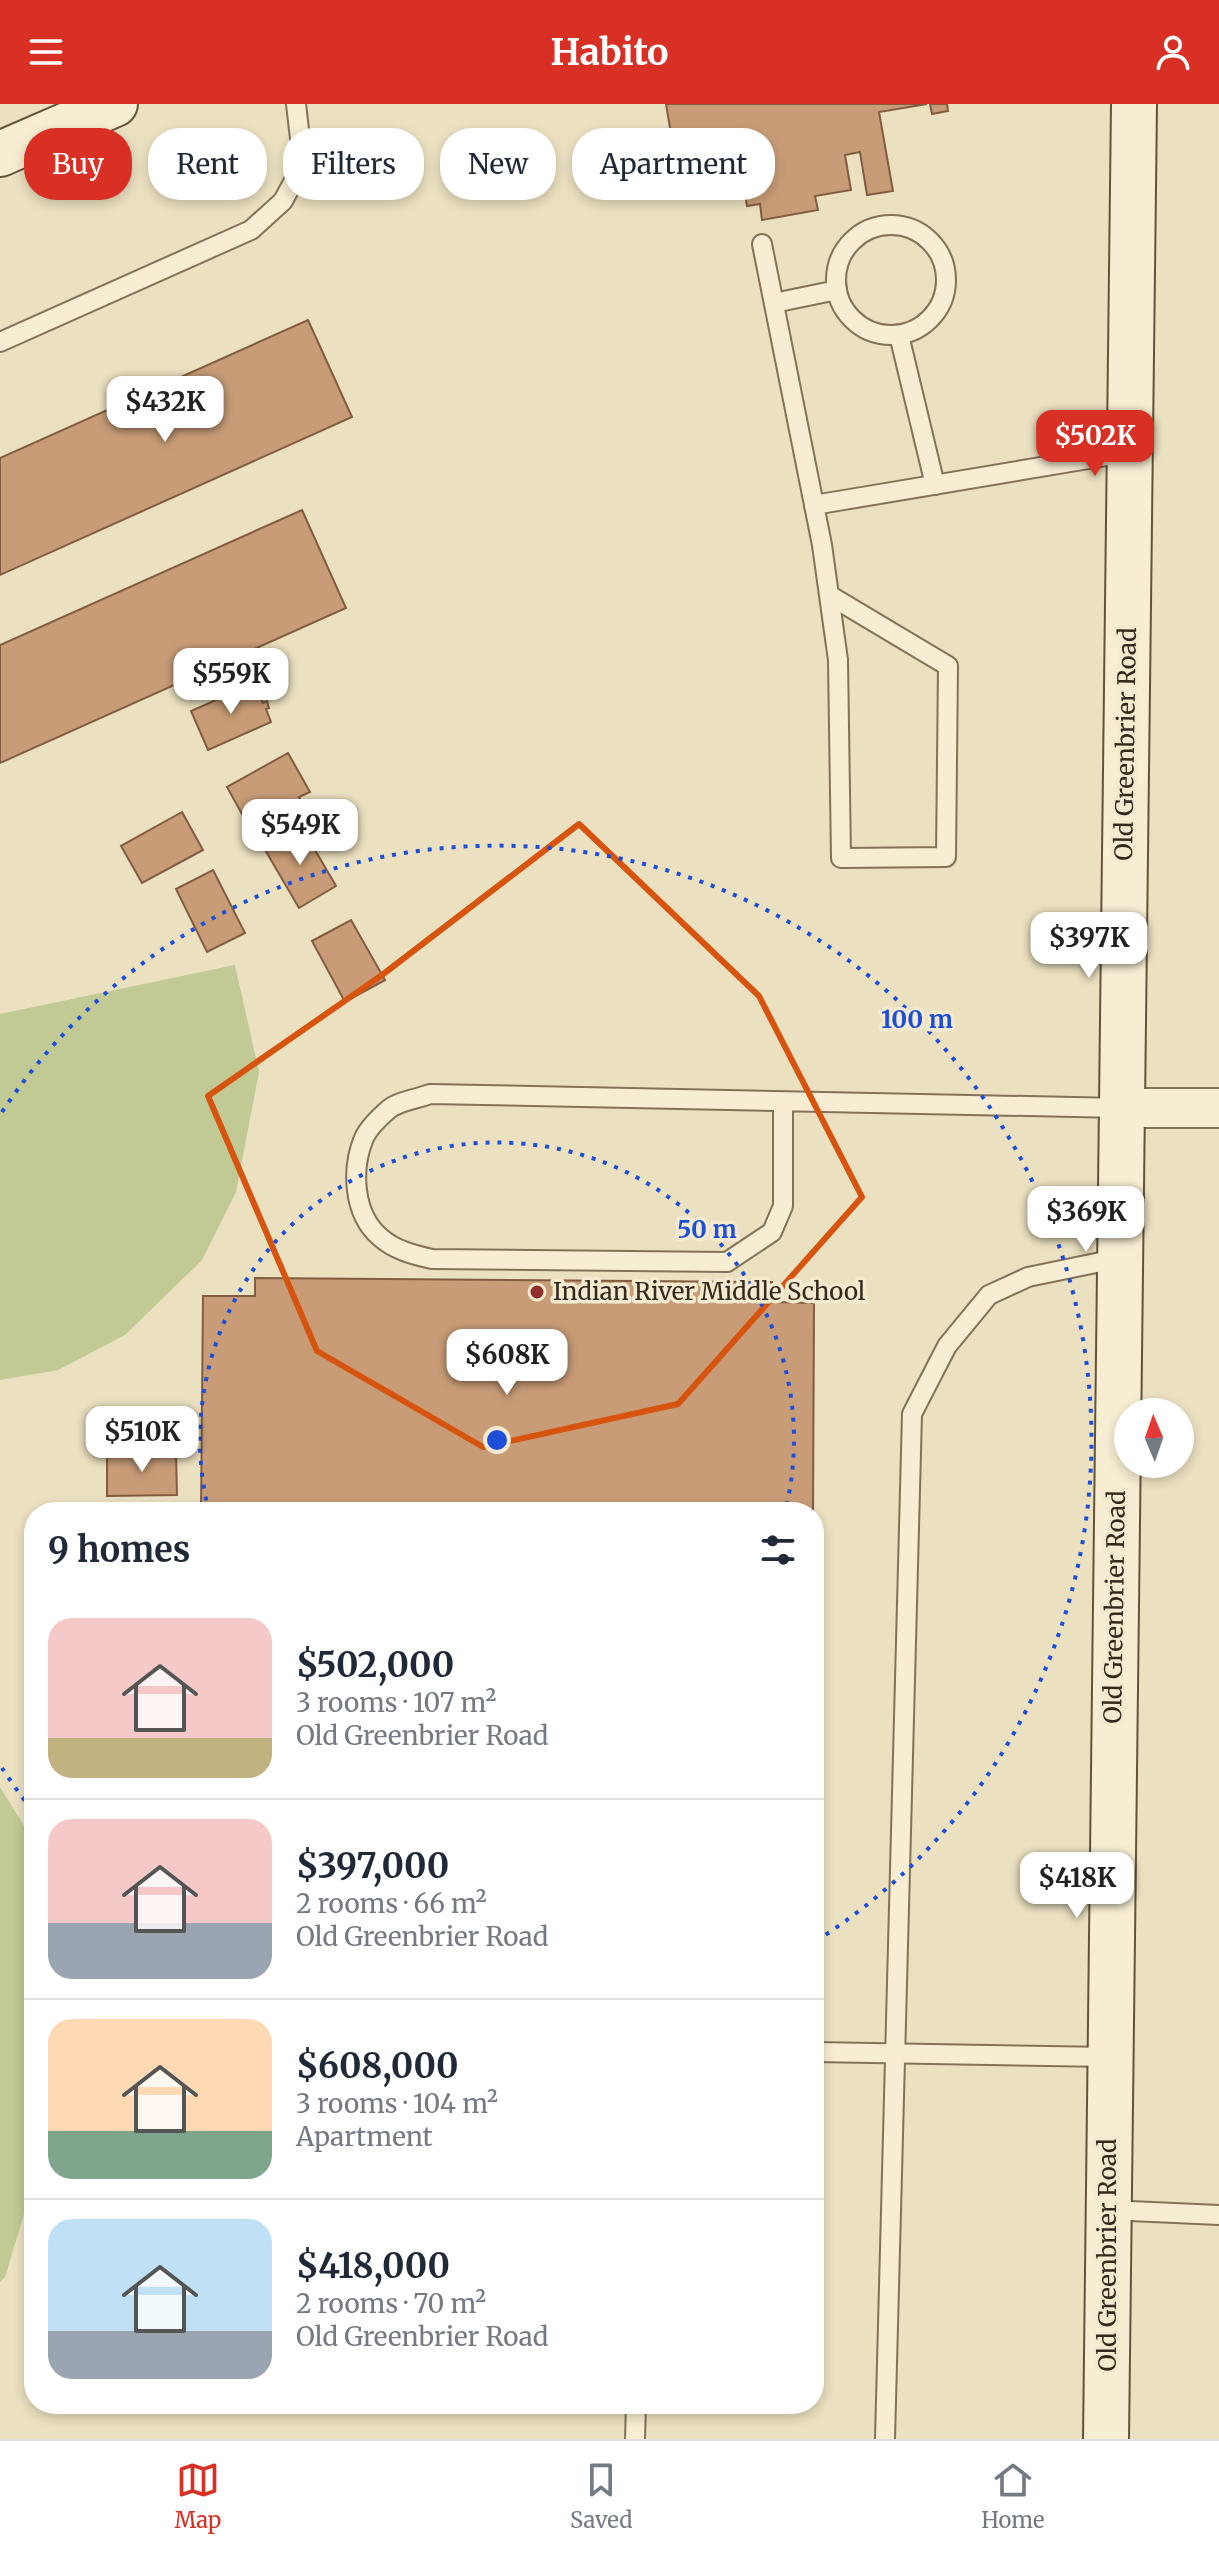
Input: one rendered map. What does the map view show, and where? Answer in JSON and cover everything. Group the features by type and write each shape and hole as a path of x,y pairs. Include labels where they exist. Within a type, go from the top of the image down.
{"street":[{"path":"0,154 115,104"},
{"name":"Old Greenbrier Road","path":"1106,2439 1134,104"},
{"path":"1121,1108 1219,1108"}],"lane":[{"path":"0,342 251,230 283,201 303,164 296,104"},
{"path":"893,224 911,228 927,237 939,251 947,286 942,303 932,318 917,329 899,335 881,334 864,328 849,317 837,290 838,265 845,248 859,235 875,227 893,224"},
{"path":"762,244 814,505 838,660 841,858 946,857 948,666 829,595"},
{"path":"774,303 837,290"},
{"path":"899,335 935,485"},
{"path":"814,505 1130,452"},
{"path":"783,1103 783,1206 772,1232 727,1262 432,1259 414,1255 380,1237 368,1223 359,1204 356,1178 364,1136 390,1108 430,1094 1121,1108"},
{"path":"885,2439 912,1414 947,1346 989,1295 1028,1277 1120,1258"},
{"path":"824,2052 1109,2057"},
{"path":"1108,2210 1219,2215"},
{"path":"635,2439 636,2414"}],"highlighted area":[{"path":"579,824 759,996 862,1197 678,1404 483,1447 317,1351 208,1096 382,975"}],"green space":[{"path":"235,965 259,1072 236,1192 202,1260 125,1335 58,1370 0,1380 0,1014"},
{"path":"0,1787 24,1826 24,2214 5,2277 0,2282"}],"building":[{"path":"666,104 927,104 879,112 893,191 867,195 860,152 845,155 851,190 815,196 818,210 762,220 760,204 747,206 746,200 775,200 775,128 670,128"},
{"path":"930,104 947,104 948,111 932,114"},
{"path":"308,320 352,417 0,575 0,458"},
{"path":"302,510 346,608 0,763 0,645"},
{"path":"254,683 263,703 267,701 269,708 266,709 271,722 208,750 191,711"},
{"path":"288,753 310,792 299,797 303,804 290,812 285,804 248,825 227,787"},
{"path":"182,812 203,850 142,883 121,846"},
{"path":"301,826 336,886 299,908 264,848"},
{"path":"213,870 245,933 207,952 176,889"},
{"path":"351,920 385,980 345,1002 312,941"},
{"name":"Indian River Middle School","path":"255,1278 772,1282 772,1302 814,1303 813,1502 201,1502 203,1296 255,1296"},
{"path":"107,1453 176,1453 177,1495 107,1496"}],"place":[{"name":"Indian River Middle School","path":"537,1292"}]}
